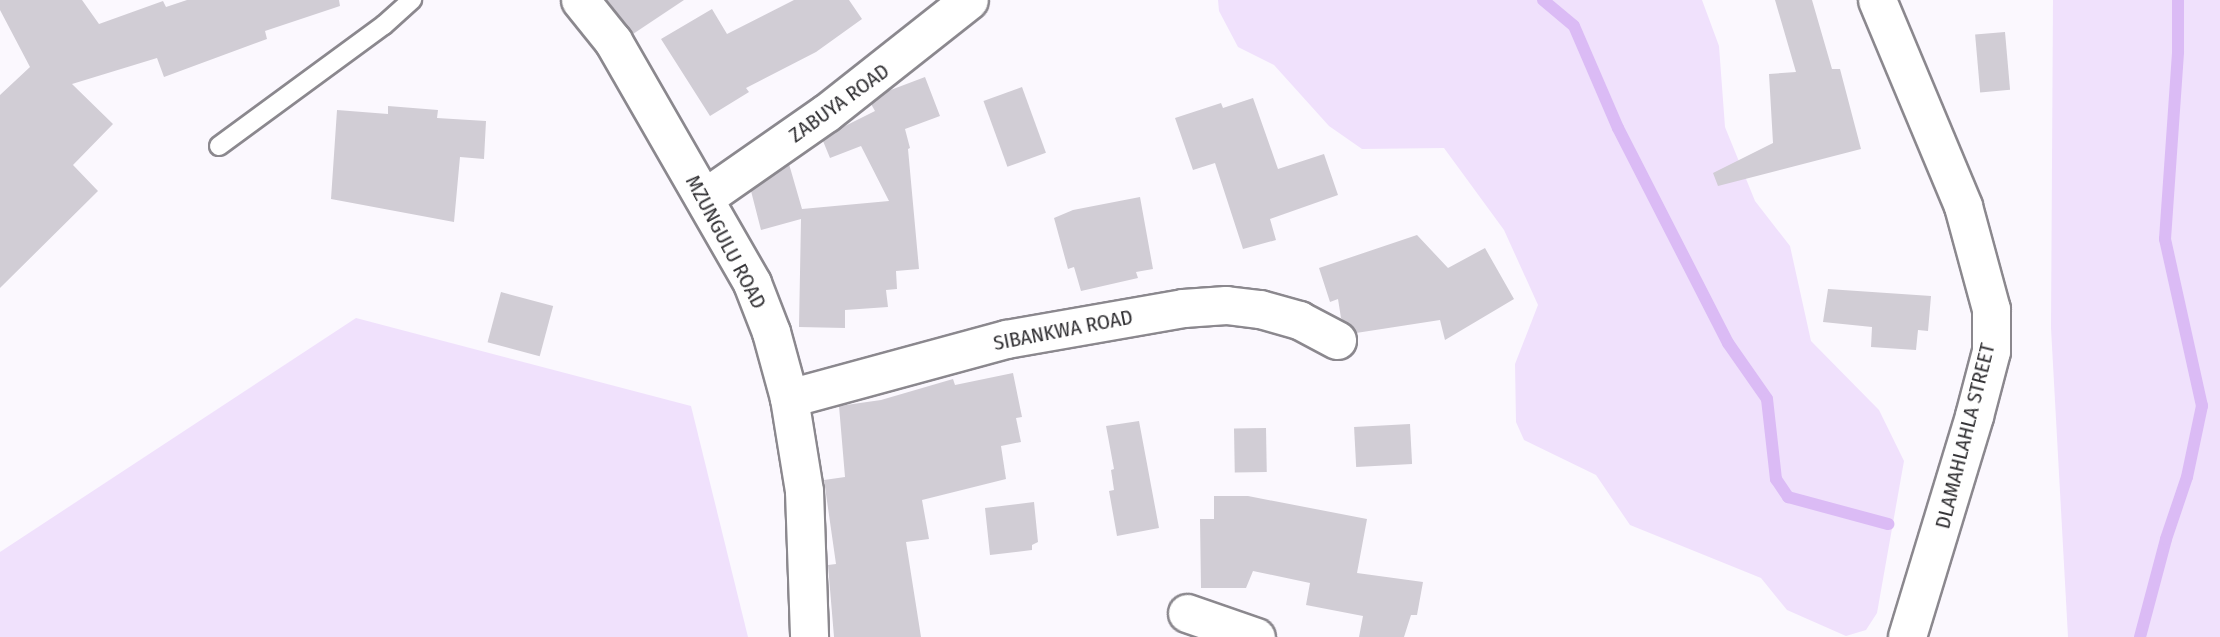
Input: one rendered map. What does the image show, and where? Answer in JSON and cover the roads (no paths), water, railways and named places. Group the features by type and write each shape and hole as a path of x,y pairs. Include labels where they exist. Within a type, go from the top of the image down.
{"street":[{"name":"MZUNGULU ROAD","path":"580,0 613,41 704,198 752,283 771,332 789,398 804,491 809,637"},
{"name":"ZABUYA ROAD","path":"704,198 827,113 969,0"},
{"name":"DLAMAHLAHLA STREET","path":"1877,0 1963,206 1992,309 1991,351 1907,637"},
{"name":"SIBANKWA ROAD","path":"789,398 1006,340 1183,308 1226,305 1260,309 1299,320 1337,340"},
{"path":"1187,613 1256,637"}],"lane":[{"path":"219,146 384,25 412,0"}],"waterway":[{"path":"1543,0 1574,26 1618,128 1728,343 1767,399 1776,479 1788,497 1888,524"},
{"path":"2140,637 2166,539 2187,477 2202,406 2165,239 2178,52 2178,0"}]}
